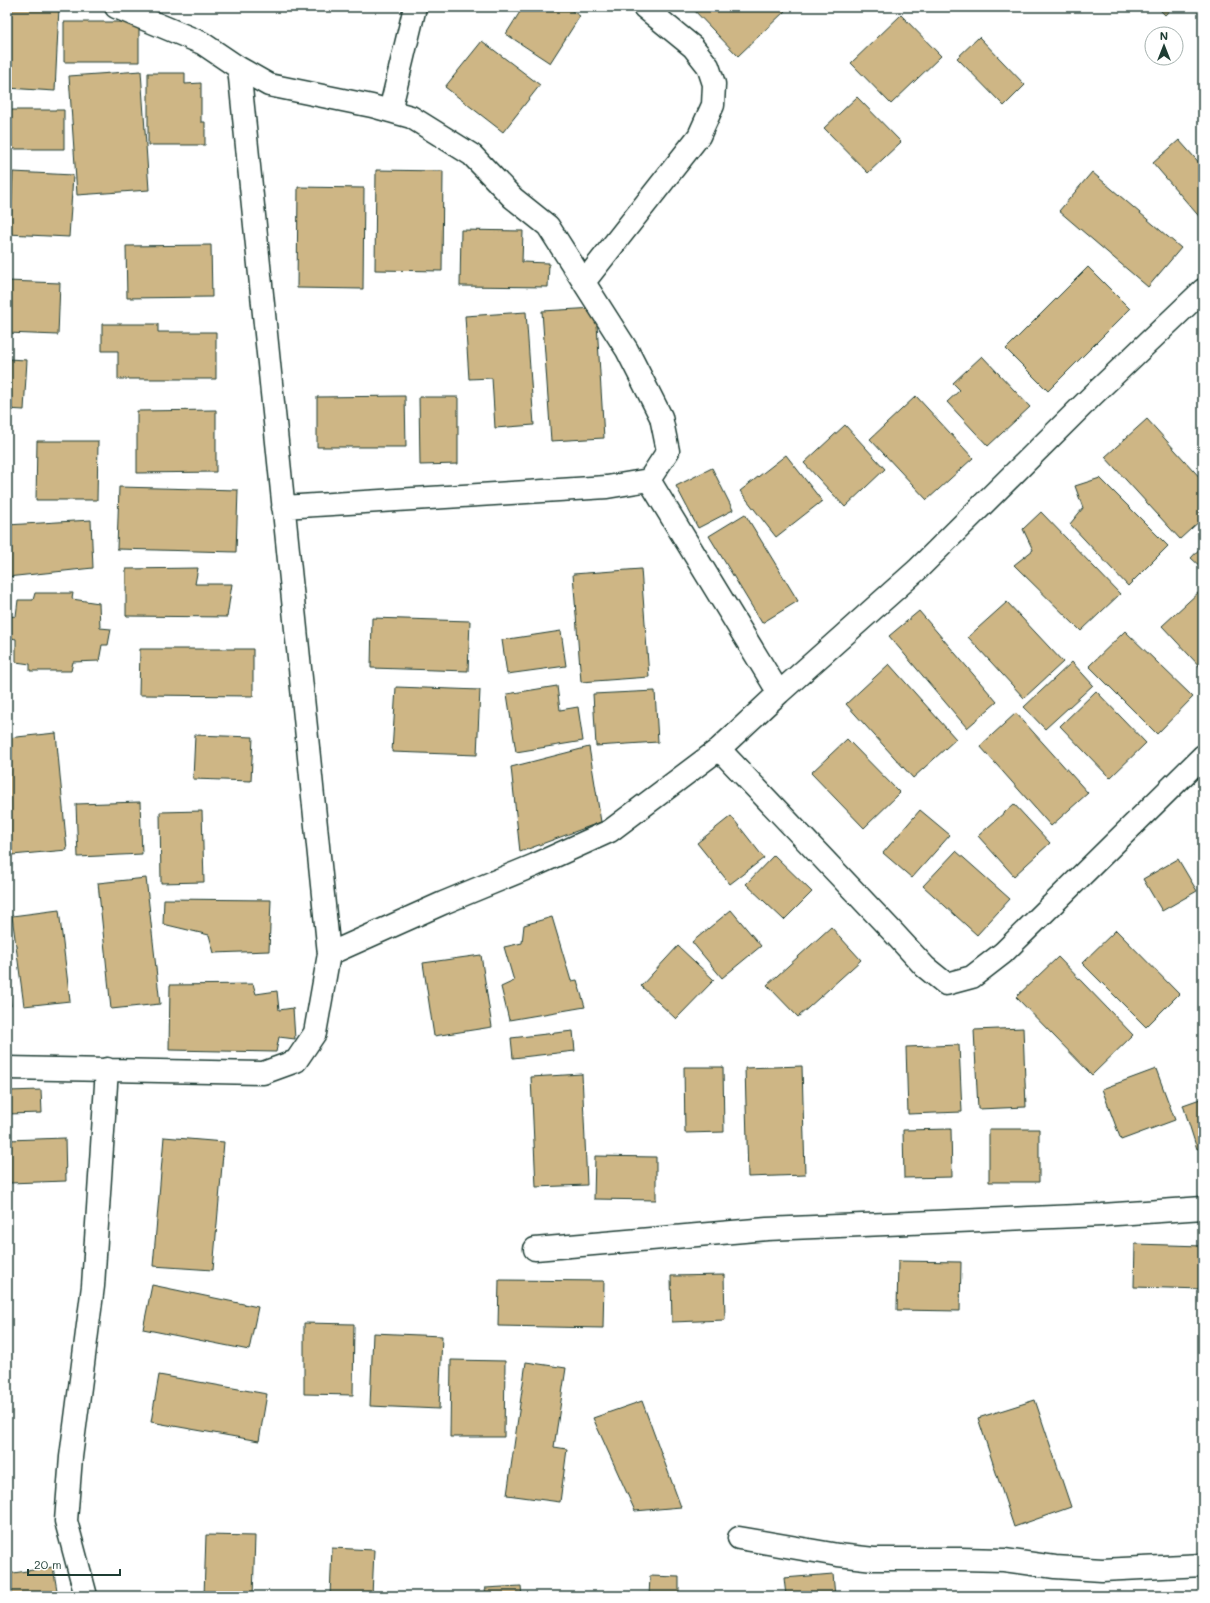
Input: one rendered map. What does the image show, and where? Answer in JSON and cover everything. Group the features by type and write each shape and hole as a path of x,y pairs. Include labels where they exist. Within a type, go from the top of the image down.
{"street":[{"path":"116,7 202,43 239,68 269,85 372,106 411,117 472,155 513,198 548,226 627,350 661,417 668,451 649,480 607,487 283,507"},
{"path":"390,111 414,7"},
{"path":"584,282 699,136 712,104 714,84 708,66 693,47 644,7"},
{"path":"7,1068 263,1072 296,1061 315,1033 329,954 239,68"},
{"path":"329,954 610,831 719,749 779,693 917,570 1099,390 1203,290"},
{"path":"649,480 779,693"},
{"path":"719,749 894,932 925,967 946,984 972,977 1002,953 1203,756"},
{"path":"86,1596 66,1521 71,1457 93,1286 106,1069"},
{"path":"535,1249 767,1229 1102,1215 1203,1208"},
{"path":"738,1538 838,1555 874,1559 1004,1560 1054,1568 1102,1570 1177,1568 1203,1565"}],"building":[{"path":"7,7 59,7 55,91 7,88"},
{"path":"523,7 566,7 580,16 550,63 506,34"},
{"path":"691,7 782,7 785,11 738,56"},
{"path":"1157,7 1173,7 1165,15"},
{"path":"901,15 941,56 891,104 851,63"},
{"path":"64,22 139,22 139,62 64,62"},
{"path":"979,37 1025,85 1004,106 957,58"},
{"path":"482,41 540,85 503,132 445,87"},
{"path":"141,71 149,190 77,195 69,76"},
{"path":"148,73 185,73 185,84 201,83 201,122 205,122 205,145 148,145"},
{"path":"857,97 901,142 868,173 824,128"},
{"path":"7,110 64,110 64,149 7,149"},
{"path":"1179,140 1203,167 1203,221 1153,163"},
{"path":"376,170 443,171 442,271 375,270"},
{"path":"13,172 73,175 69,237 7,234 7,214 11,214"},
{"path":"1092,172 1181,248 1148,287 1059,211"},
{"path":"298,187 364,188 363,289 297,288"},
{"path":"461,230 523,231 522,262 549,263 548,287 460,286"},
{"path":"211,245 212,297 127,298 126,246"},
{"path":"1088,267 1130,309 1048,391 1006,349"},
{"path":"7,281 60,283 58,335 7,333"},
{"path":"596,308 604,438 551,441 542,311"},
{"path":"526,312 534,425 495,428 492,378 469,379 465,316"},
{"path":"102,324 158,324 158,332 216,332 216,379 118,379 118,351 102,351"},
{"path":"982,356 1030,407 988,446 947,402 960,390 953,383"},
{"path":"7,359 27,360 24,410 7,409"},
{"path":"405,396 406,447 317,447 317,397"},
{"path":"916,396 973,458 927,500 870,439"},
{"path":"419,397 458,397 458,464 420,465"},
{"path":"216,410 216,472 137,473 137,411"},
{"path":"1147,419 1203,481 1203,518 1180,539 1105,457"},
{"path":"845,425 885,469 845,507 804,463"},
{"path":"37,441 98,441 97,500 36,500"},
{"path":"786,455 822,501 776,537 740,491"},
{"path":"712,468 733,510 698,528 676,486"},
{"path":"1100,478 1168,546 1128,586 1070,524 1083,508 1075,486"},
{"path":"119,487 238,490 236,552 117,549"},
{"path":"1041,512 1120,594 1081,631 1014,565 1033,550 1023,529"},
{"path":"745,514 798,601 762,623 709,536"},
{"path":"91,520 93,568 7,577 7,525"},
{"path":"1203,545 1203,569 1191,558"},
{"path":"198,568 195,584 232,584 227,617 126,616 126,569"},
{"path":"641,569 649,677 581,682 573,574"},
{"path":"1200,591 1203,594 1203,670 1162,626"},
{"path":"35,593 73,593 72,599 99,603 100,628 111,629 108,645 102,645 99,661 73,662 71,671 30,671 30,664 16,662 16,639 7,637 7,617 16,616 18,600 33,600"},
{"path":"1007,602 1063,662 1024,698 968,637"},
{"path":"919,611 997,702 967,728 889,636"},
{"path":"372,618 470,621 468,671 371,668"},
{"path":"561,631 566,666 507,674 502,640"},
{"path":"1125,631 1193,697 1157,734 1089,666"},
{"path":"140,649 253,649 253,696 139,695"},
{"path":"1072,662 1093,685 1045,729 1024,707"},
{"path":"889,664 956,739 913,778 846,704"},
{"path":"557,686 560,710 578,707 583,741 516,752 507,694"},
{"path":"396,687 480,690 477,755 392,752"},
{"path":"655,691 658,742 596,746 593,694"},
{"path":"1096,691 1146,743 1110,778 1060,726"},
{"path":"1016,713 1088,793 1051,826 980,746"},
{"path":"56,733 67,850 12,855 7,806 7,738"},
{"path":"195,735 253,737 251,781 193,779"},
{"path":"847,739 900,793 864,828 811,773"},
{"path":"589,747 601,822 520,852 511,767"},
{"path":"140,802 142,854 78,857 76,804"},
{"path":"1014,804 1050,843 1014,876 978,836"},
{"path":"920,810 950,835 912,878 883,853"},
{"path":"202,811 204,882 161,883 160,812"},
{"path":"731,816 764,858 730,884 697,843"},
{"path":"956,851 1010,899 977,935 923,886"},
{"path":"774,855 812,892 784,920 746,884"},
{"path":"1178,859 1197,891 1162,911 1143,879"},
{"path":"146,878 160,1004 111,1009 98,883"},
{"path":"164,899 271,900 269,951 214,953 209,935 163,924"},
{"path":"59,910 70,1001 24,1006 12,916"},
{"path":"731,910 761,946 722,978 692,942"},
{"path":"552,917 571,981 577,980 585,1007 509,1020 501,987 514,981 504,947 522,943 524,925"},
{"path":"831,927 861,960 798,1017 767,985"},
{"path":"1116,930 1179,994 1146,1027 1082,963"},
{"path":"678,946 714,980 676,1019 641,986"},
{"path":"481,955 492,1027 434,1036 423,963"},
{"path":"1058,957 1133,1035 1092,1075 1016,997"},
{"path":"7,968 11,1006 7,1006"},
{"path":"253,984 256,994 277,991 279,1010 293,1008 295,1039 279,1037 276,1052 169,1050 170,985"},
{"path":"1023,1028 1026,1107 978,1109 974,1030"},
{"path":"573,1031 575,1051 513,1058 511,1038"},
{"path":"959,1045 962,1112 908,1114 906,1047"},
{"path":"802,1066 805,1175 748,1177 745,1068"},
{"path":"684,1067 723,1067 724,1132 685,1133"},
{"path":"1156,1069 1175,1120 1121,1140 1102,1089"},
{"path":"582,1074 587,1185 536,1187 531,1077"},
{"path":"41,1090 42,1113 7,1114 7,1091"},
{"path":"1203,1098 1203,1147 1197,1149 1183,1105"},
{"path":"951,1129 952,1177 904,1178 903,1130"},
{"path":"989,1129 1039,1129 1039,1182 989,1182"},
{"path":"164,1137 224,1142 213,1270 153,1266"},
{"path":"65,1138 66,1181 9,1183 8,1140"},
{"path":"595,1156 656,1157 656,1200 594,1199"},
{"path":"1135,1244 1203,1246 1203,1289 1134,1287"},
{"path":"898,1261 961,1262 960,1311 897,1310"},
{"path":"724,1275 725,1320 672,1322 671,1276"},
{"path":"499,1280 604,1281 603,1328 498,1326"},
{"path":"152,1285 258,1307 249,1350 143,1329"},
{"path":"304,1323 354,1324 353,1395 304,1394"},
{"path":"373,1333 442,1336 439,1409 370,1406"},
{"path":"451,1360 505,1361 504,1437 450,1437"},
{"path":"526,1362 566,1368 554,1447 567,1449 560,1502 507,1495"},
{"path":"159,1375 267,1394 259,1441 151,1422"},
{"path":"1035,1400 1071,1507 1014,1527 978,1418"},
{"path":"642,1401 681,1507 635,1511 593,1418"},
{"path":"206,1535 255,1536 253,1596 204,1596"},
{"path":"332,1548 374,1550 372,1596 330,1596"},
{"path":"53,1567 58,1596 7,1596 7,1574"},
{"path":"833,1574 835,1596 786,1596 784,1578"},
{"path":"650,1576 679,1577 679,1596 649,1596"},
{"path":"521,1586 522,1596 486,1596 485,1588"}]}
